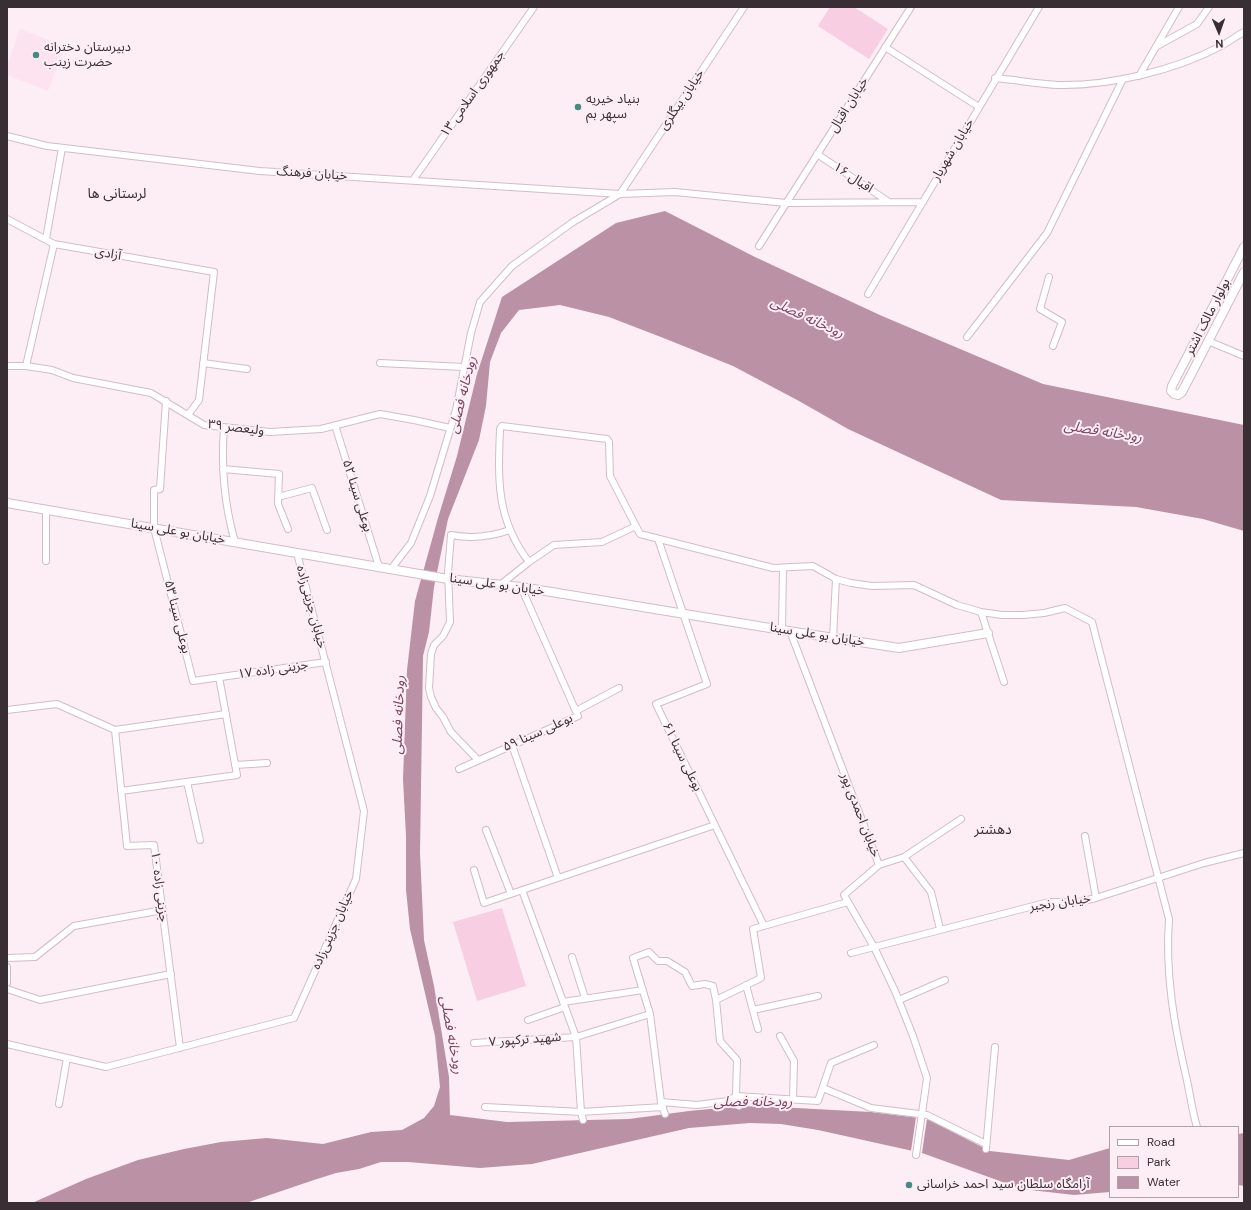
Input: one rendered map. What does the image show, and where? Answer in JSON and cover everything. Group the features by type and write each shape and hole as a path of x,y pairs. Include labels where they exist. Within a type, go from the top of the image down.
{"main road":[{"name":"بولوار مالک اشتر","path":"1244,247 1172,386 1171,391 1174,394 1182,392 1244,272"},
{"name":"خیابان بو علی سینا","path":"7,503 448,579 521,588 899,648 988,633"}],"street":[{"name":"جمهوری اسلامی ۱۳","path":"413,180 534,7"},
{"name":"خیابان بیگلری","path":"620,194 744,7"},
{"name":"خیابان اقبال","path":"759,246 911,7"},
{"name":"خیابان شهریار","path":"868,294 1039,7"},
{"path":"1139,76 1180,7"},
{"path":"1156,46 1198,24 1209,7"},
{"path":"996,78 1060,85 1123,79 1139,76 1183,63 1220,46 1244,32"},
{"path":"885,47 979,107"},
{"path":"966,337 1047,233 1123,79"},
{"name":"خیابان فرهنگ","path":"7,136 62,148 260,171 620,194 675,192 786,203 922,202"},
{"path":"46,239 62,148"},
{"name":"اقبال ۱۶","path":"817,154 889,202"},
{"path":"391,569 411,543 430,496 456,410 471,333 480,302 512,266 573,222 620,194"},
{"name":"آزادی","path":"7,219 54,244 214,272 203,363"},
{"path":"26,366 54,244"},
{"path":"1049,276 1040,311 1062,322 1053,346"},
{"path":"1208,342 1244,356"},
{"path":"188,415 198,400 203,363 247,369"},
{"path":"380,363 464,367"},
{"name":"ولیعصر ۳۹","path":"7,366 26,366 52,370 72,378 151,393 204,425 270,432 321,428 380,414 450,428"},
{"path":"154,528 154,490 160,489 166,401"},
{"name":"بوعلی سینا ۵۲","path":"334,425 379,567"},
{"path":"529,562 518,547 503,510 498,479 500,429 502,426 607,439 609,442 610,476 640,534 773,568 813,566 836,579 851,583 872,586 914,585 957,605 981,612 1002,615 1023,615 1044,613 1065,608 1092,622 1168,919 1168,968 1172,1009 1197,1126"},
{"path":"224,427 223,469 225,501 236,542"},
{"path":"223,469 279,474 278,504 288,529"},
{"path":"278,497 312,488 327,530"},
{"path":"46,510 46,561"},
{"path":"500,585 529,562 554,545 602,542 636,526"},
{"name":"بوعلی سینا ۵۳","path":"154,528 193,681 219,677"},
{"path":"478,760 451,732 430,697 429,688 431,654 434,645 443,636 450,622 448,572 451,535 466,538 481,538 510,530"},
{"path":"658,539 684,614"},
{"name":"خیابان جزینی‌زاده","path":"7,1044 106,1067 294,1018 356,878 364,811 297,553"},
{"path":"783,568 786,631"},
{"path":"833,638 836,579"},
{"name":"بوعلی سینا ۵۹","path":"459,769 578,716 521,588"},
{"path":"981,612 1004,682"},
{"name":"بوعلی سینا ۶۱","path":"684,614 707,684 656,704 764,926"},
{"name":"خیابان احمدی پور","path":"786,631 879,865 844,895 848,902"},
{"name":"جزینی زاده ۱۷","path":"219,677 326,662"},
{"path":"121,791 237,775 219,677"},
{"path":"576,711 619,688"},
{"path":"7,710 57,704 115,730 226,714"},
{"name":"جزینی زاده ۱۰","path":"115,730 127,846 154,845 180,1048"},
{"path":"512,745 558,878"},
{"path":"235,765 267,763"},
{"path":"187,782 200,840"},
{"path":"879,865 904,857 961,819"},
{"path":"474,870 484,903 715,825"},
{"path":"486,830 511,894"},
{"path":"1085,836 1096,898"},
{"name":"خیابان رنجبر","path":"851,953 1049,902 1079,902 1096,898 1204,863 1244,853"},
{"path":"904,857 931,892 940,930"},
{"path":"522,890 576,1037 581,1112 583,1120"},
{"path":"716,1000 761,978 753,929 848,902 874,946 899,1000 927,1078 916,1154"},
{"path":"7,958 35,958 74,926 163,910"},
{"path":"665,1114 662,1105 650,1014 633,958 649,952 658,961 667,961 685,972 692,986 705,984 713,986 716,1000 720,1041 737,1060 736,1096 739,1106"},
{"path":"572,957 585,998"},
{"path":"7,967 7,983"},
{"path":"7,989 40,1000 171,974"},
{"path":"899,1000 946,980"},
{"path":"746,985 758,1029"},
{"path":"528,1020 564,1004 585,998 643,990"},
{"path":"753,1010 818,996"},
{"name":"شهید ترکپور ۷","path":"474,1044 576,1037 650,1014"},
{"path":"780,1036 794,1061 793,1100"},
{"path":"485,1107 581,1112 662,1105 696,1105 728,1101 736,1096 818,1101 831,1063 874,1045"},
{"path":"823,1088 872,1108 922,1116 927,1115 986,1146 995,1047"},
{"path":"59,1104 67,1058"}],"shaded area":[{"name":"دبیرستان دخترانه حضرت زینب","path":"20,29 65,46 48,91 7,75 7,64"}],"green space":[{"path":"830,7 854,7 888,29 869,59 818,26"},
{"path":"502,908 526,986 477,1001 453,922"}],"water":[{"name":"رودخانه فصلی","path":"665,211 755,257 882,316 1043,384 1244,425 1244,531 1203,519 1136,507 1001,500 848,429 733,366 666,339 609,317 560,305 519,310 501,333 490,362 486,406 479,440 448,519 434,587 429,632 423,656 420,853 424,940 434,986 449,1077 450,1115 507,1122 629,1119 741,1106 871,1112 927,1119 990,1151 1069,1160 1109,1148 1109,1192 1074,1195 1022,1189 922,1153 818,1130 781,1124 750,1123 689,1128 532,1164 480,1168 408,1162 381,1162 359,1169 336,1173 246,1203 32,1203 86,1179 138,1160 221,1142 267,1138 323,1144 371,1132 402,1130 424,1118 434,1106 440,1087 435,1036 410,929 406,890 406,836 403,779 407,670 415,601 457,456 477,374 502,297 616,223"},
{"path":"1244,1133 1244,1186 1239,1185 1239,1134"}],"pier":[{"path":"916,1117 927,1119 922,1153 911,1151"}],"place":[{"name":"دبیرستان دخترانه حضرت زینب","path":"36,55"},
{"name":"بنیاد خیریه سپهر بم","path":"578,107"},
{"name":"آرامگاه سلطان سید احمد خراسانی","path":"909,1185"}],"district":[{"name":"لرستانی ها","path":"117,194"},
{"name":"دهشتر","path":"993,830"}]}
